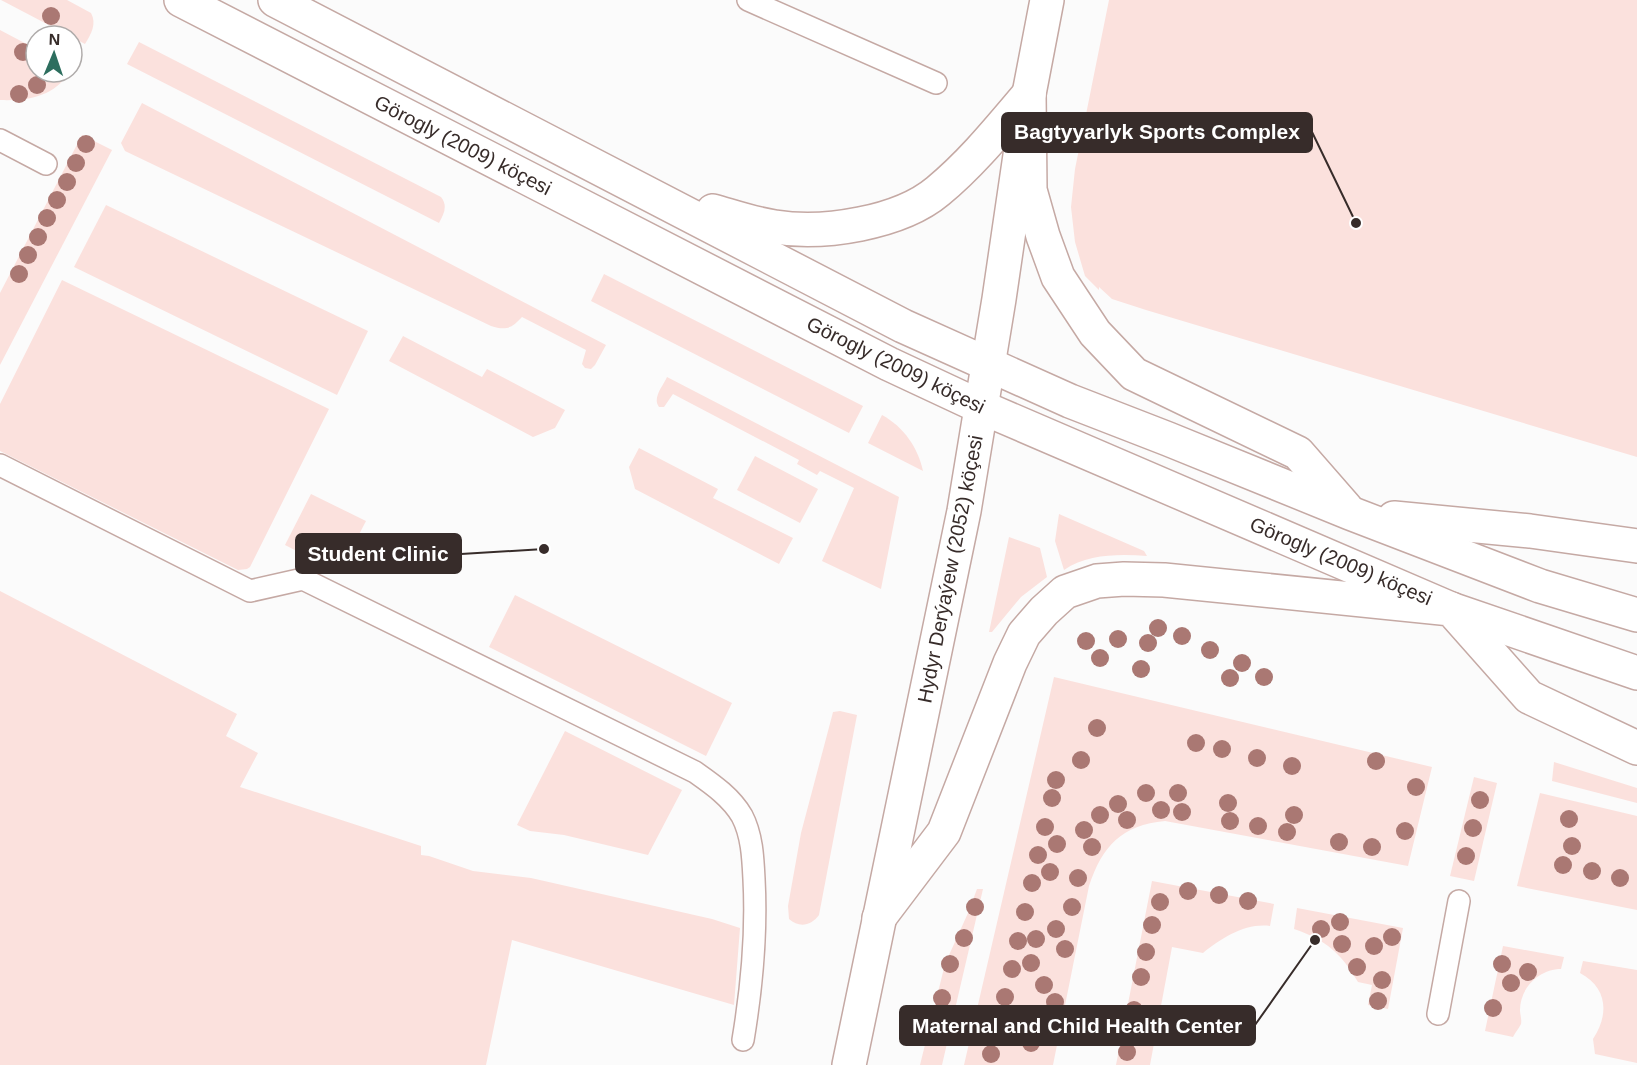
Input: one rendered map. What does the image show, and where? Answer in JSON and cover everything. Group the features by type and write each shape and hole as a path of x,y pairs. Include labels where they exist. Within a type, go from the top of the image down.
{"main road":[{"name":"Görogly (2009) köçesi","path":"181,0 889,364 981,407 1451,609 1637,673"},
{"name":"Görogly (2009) köçesi","path":"275,0 903,326 1070,401 1168,438 1350,513 1540,586 1637,615"},
{"name":"Hydyr Derýaýew (2052) köçesi","path":"849,1065 964,511 1029,94 1047,0"},
{"path":"629,185 753,223 778,228 842,227 876,220 904,211 936,193 973,158 1029,94"},
{"path":"1029,94 1030,190 1058,277 1095,333 1134,374 1298,453 1350,513 1530,531 1637,546"},
{"path":"879,918 944,832 1010,663 1024,634 1065,592 1097,581 1164,580 1451,609 1529,697 1637,748"}],"lane":[{"path":"748,0 936,83"},
{"path":"0,140 46,164"},
{"path":"0,465 250,591 303,579 695,772 714,786 728,798 741,815 749,833 753,860 756,948 744,1040"},
{"path":"1438,1014 1459,901"}],"shaded area":[{"path":"1,0 67,0 91,13 93,17 92,29 85,44 84,24 47,24"},
{"path":"1109,0 1637,0 1637,457 1146,310 1112,299 1099,287 1099,290 1085,276 1075,242 1071,207 1075,169"},
{"path":"0,30 24,43 24,84 59,84 39,96 20,100 0,100"},
{"path":"139,42 441,197 445,207 439,223 127,64"},
{"path":"142,103 606,345 595,365 591,369 585,368 582,364 586,350 522,317 508,328 491,326 125,151 121,143"},
{"path":"82,135 112,150 0,365 0,293"},
{"path":"106,205 368,331 337,395 74,267"},
{"path":"604,274 863,406 849,433 591,301"},
{"path":"62,280 329,409 247,569 238,570 0,451 0,404"},
{"path":"403,336 482,377 487,369 565,410 555,428 533,437 389,361"},
{"path":"667,377 899,497 881,589 822,561 854,488 820,471 817,475 797,464 799,460 673,394 664,407 659,407 657,396"},
{"path":"882,415 909,439 918,454 923,471 868,443"},
{"path":"639,448 718,489 713,498 793,538 779,564 635,489 629,467"},
{"path":"755,456 818,489 800,523 737,490"},
{"path":"311,494 366,521 339,573 285,545"},
{"path":"1059,514 1144,551 1147,556 1114,555 1093,558 1064,570 1055,541"},
{"path":"1009,537 1040,548 1047,577 1021,597 992,632 989,632"},
{"path":"0,591 237,714 226,736 258,753 240,787 421,846 421,855 473,871 531,878 712,919 740,928 734,1005 512,940 486,1065 0,1065"},
{"path":"515,595 732,703 706,756 489,647"},
{"path":"1054,677 1432,767 1408,866 1165,821 1137,827 1125,833 1107,849 1089,886 1053,1065 964,1065"},
{"path":"840,711 857,715 819,915 812,922 801,925 789,919 788,906 801,833 833,712"},
{"path":"565,731 682,790 648,855 564,835 530,831 517,825"},
{"path":"1554,762 1637,788 1637,803 1552,781"},
{"path":"1474,777 1497,783 1474,881 1450,876"},
{"path":"1540,793 1637,816 1637,910 1517,886"},
{"path":"1152,881 1274,904 1270,926 1243,929 1226,937 1203,953 1172,947 1150,1065 1116,1065"},
{"path":"977,889 983,889 942,1065 920,1065 945,964"},
{"path":"1297,908 1403,928 1388,1009 1368,1005 1372,985 1358,982 1339,955 1324,943 1294,929"},
{"path":"1503,946 1564,957 1561,969 1545,972 1527,987 1521,1002 1521,1024 1513,1037 1485,1031"},
{"path":"1583,961 1637,970 1637,1063 1595,1054 1593,1039 1602,1021 1603,1003 1596,986 1580,973"}],"place":[{"name":"Bagtyyarlyk Sports Complex","path":"1356,223"},
{"name":"Student Clinic","path":"544,549"},
{"name":"Maternal and Child Health Center","path":"1315,940"}]}
